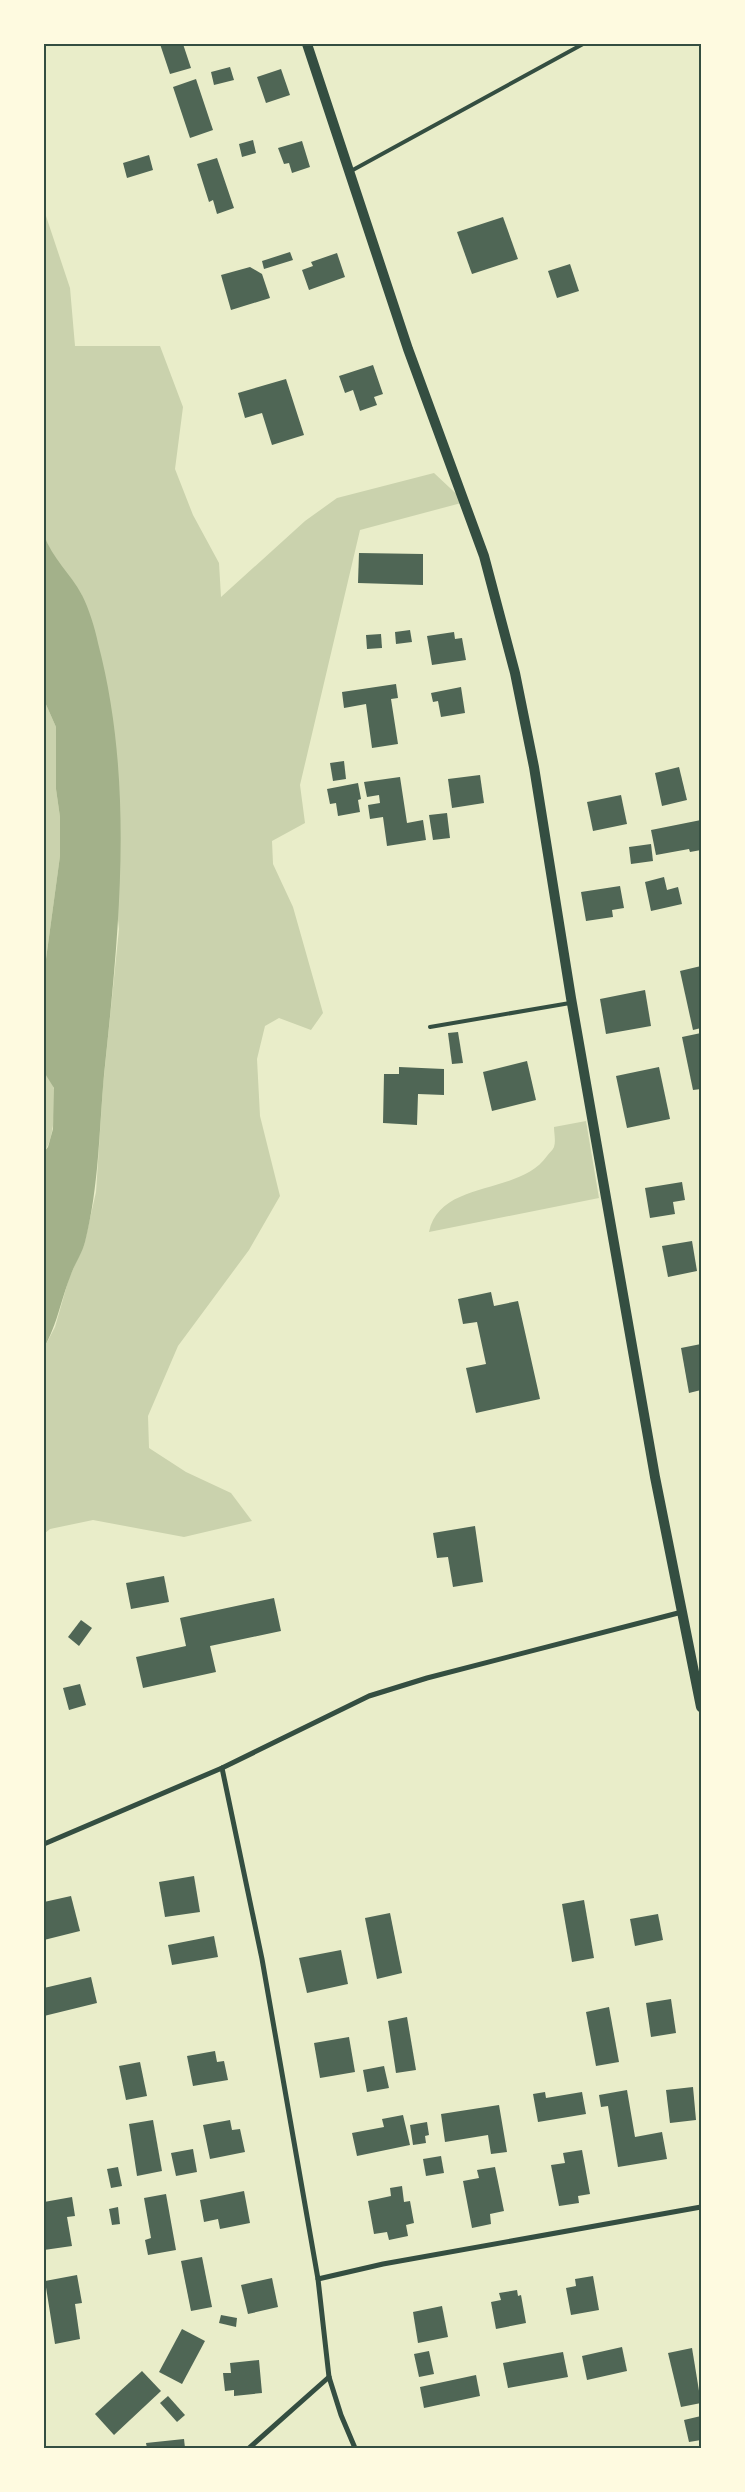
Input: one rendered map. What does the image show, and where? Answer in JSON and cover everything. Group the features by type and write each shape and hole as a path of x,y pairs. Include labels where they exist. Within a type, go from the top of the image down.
{"main road":[{"path":"308,44 408,349 489,572 515,673 534,767 655,1477 701,1707"}],"street":[{"path":"44,1844 222,1768 369,1696 396,1686 682,1612"},
{"path":"222,1768 261,1951 318,2279 329,2377 341,2415 355,2448"},
{"path":"318,2279 392,2262 701,2207"},
{"path":"249,2448 329,2377"}],"lane":[{"path":"350,172 583,44"},
{"path":"430,1027 573,1002"}],"shaded area":[{"path":"44,210 70,288 75,346 160,346 183,407 175,469 193,515 219,563 221,597 305,521 337,498 434,473 465,502 360,530 300,785 305,823 272,841 273,864 293,907 323,1013 311,1030 279,1018 265,1026 257,1059 260,1116 280,1196 249,1250 178,1346 148,1416 149,1448 186,1472 231,1493 252,1521 184,1537 93,1520 50,1529 44,1534 44,1348 55,1327 69,1278 84,1245 96,1192 103,1086 119,929 82,595 50,551 44,535"},
{"path":"44,535 56,558 82,595 97,637 109,696 117,750 120,858 115,967 98,1158 90,1221 84,1246 44,1348 44,1152 48,1147 53,1129 54,1088 44,1072 44,1002 46,959 60,856 60,817 56,789 56,727 44,700"},
{"path":"44,700 56,727 56,789 60,817 60,856 46,959 44,1002"},
{"path":"44,1072 53,1087 55,1104 50,1140 44,1152"},
{"path":"586,1121 599,1198 429,1232 436,1215 448,1203 464,1195 518,1177 534,1169 553,1148 555,1142 554,1127"}],"building":[{"path":"160,44 183,44 191,68 170,74"},
{"path":"230,67 234,80 214,85 211,72"},
{"path":"281,69 290,95 266,103 257,77"},
{"path":"196,79 213,130 190,138 173,87"},
{"path":"253,140 256,153 242,157 239,144"},
{"path":"302,141 310,167 292,173 289,163 284,164 278,148"},
{"path":"149,155 153,170 127,178 123,163"},
{"path":"217,158 234,208 217,214 213,200 209,202 197,164"},
{"path":"503,217 518,259 472,274 457,232"},
{"path":"290,252 293,260 264,269 262,261"},
{"path":"337,253 345,277 309,290 302,270 313,266 311,262"},
{"path":"570,264 579,291 557,298 548,271"},
{"path":"250,267 262,274 270,298 231,310 221,275"},
{"path":"373,365 383,394 374,397 377,405 360,411 353,390 345,393 339,376"},
{"path":"286,379 304,435 272,445 262,413 245,418 238,393"},
{"path":"359,553 423,554 423,585 358,583"},
{"path":"410,630 412,642 396,644 395,632"},
{"path":"454,632 455,639 462,638 466,660 432,665 427,636"},
{"path":"381,634 382,648 367,649 366,635"},
{"path":"396,684 398,698 391,699 398,744 372,748 366,704 344,708 342,692"},
{"path":"461,687 465,713 441,717 438,701 433,702 431,693"},
{"path":"344,761 346,779 333,781 330,763"},
{"path":"679,767 687,800 662,806 655,773"},
{"path":"480,775 484,803 452,808 448,779"},
{"path":"400,777 407,823 423,820 426,840 387,846 383,817 370,819 368,805 380,803 379,795 367,797 364,782"},
{"path":"358,783 361,799 358,800 360,812 338,816 336,803 330,804 327,789"},
{"path":"621,795 627,824 593,831 587,802"},
{"path":"447,813 450,838 433,840 429,815"},
{"path":"701,820 701,850 690,852 689,849 656,855 651,830"},
{"path":"651,844 653,861 631,864 629,847"},
{"path":"664,877 667,890 678,887 682,904 651,911 645,882"},
{"path":"620,886 624,908 612,910 613,917 586,921 581,892"},
{"path":"701,966 701,1028 693,1030 680,971"},
{"path":"645,990 651,1026 606,1034 600,999"},
{"path":"458,1032 463,1063 452,1064 448,1033"},
{"path":"701,1033 701,1089 693,1090 682,1037"},
{"path":"527,1061 536,1100 492,1111 483,1072"},
{"path":"399,1067 444,1069 444,1095 418,1094 417,1125 383,1123 384,1074 399,1074"},
{"path":"659,1067 670,1119 627,1128 616,1076"},
{"path":"682,1182 685,1200 673,1202 675,1214 650,1218 645,1188"},
{"path":"692,1241 697,1271 668,1277 662,1246"},
{"path":"491,1292 494,1306 518,1301 540,1399 476,1413 466,1368 486,1364 477,1322 463,1324 458,1299"},
{"path":"701,1344 701,1390 689,1393 681,1348"},
{"path":"475,1526 483,1582 453,1587 448,1557 437,1558 433,1533"},
{"path":"164,1576 169,1602 131,1609 126,1583"},
{"path":"274,1598 281,1631 210,1646 216,1672 143,1688 136,1657 186,1646 180,1618"},
{"path":"81,1620 92,1628 79,1646 68,1637"},
{"path":"80,1684 86,1705 69,1710 63,1688"},
{"path":"194,1876 200,1912 165,1917 159,1882"},
{"path":"71,1896 80,1931 44,1940 44,1902"},
{"path":"584,1900 594,1958 572,1962 562,1904"},
{"path":"390,1913 402,1973 377,1979 365,1918"},
{"path":"658,1914 663,1940 635,1946 630,1919"},
{"path":"214,1936 218,1957 172,1965 168,1945"},
{"path":"341,1950 348,1984 307,1993 299,1958"},
{"path":"91,1977 97,2003 44,2016 44,1988"},
{"path":"671,1999 676,2033 651,2037 646,2003"},
{"path":"609,2007 619,2062 596,2066 586,2012"},
{"path":"407,2017 416,2070 396,2073 388,2021"},
{"path":"349,2037 355,2072 320,2078 314,2043"},
{"path":"215,2051 217,2062 224,2061 228,2080 193,2086 187,2056"},
{"path":"140,2062 147,2096 126,2100 119,2066"},
{"path":"384,2066 389,2088 367,2092 363,2070"},
{"path":"693,2087 696,2120 670,2123 666,2090"},
{"path":"627,2090 635,2137 662,2132 667,2159 618,2167 608,2106 601,2107 599,2095"},
{"path":"545,2092 546,2098 582,2092 586,2114 538,2122 533,2094"},
{"path":"499,2105 507,2152 491,2154 488,2135 445,2142 441,2114"},
{"path":"403,2115 410,2145 357,2156 352,2133 384,2127 382,2119"},
{"path":"153,2120 162,2171 137,2176 129,2124"},
{"path":"230,2120 232,2130 240,2129 245,2152 210,2159 203,2125"},
{"path":"427,2122 429,2135 425,2136 426,2143 413,2145 410,2125"},
{"path":"193,2149 197,2172 176,2176 171,2153"},
{"path":"582,2150 590,2194 578,2196 579,2203 559,2206 551,2165 565,2163 563,2153"},
{"path":"441,2156 444,2173 426,2176 423,2159"},
{"path":"118,2167 122,2186 111,2188 107,2169"},
{"path":"495,2167 504,2211 490,2214 491,2224 472,2228 463,2181 479,2178 477,2170"},
{"path":"402,2186 404,2202 410,2201 414,2223 406,2225 408,2236 389,2240 387,2232 374,2234 368,2201 391,2196 390,2188"},
{"path":"244,2191 250,2223 220,2229 218,2219 204,2222 200,2200"},
{"path":"166,2194 176,2250 148,2255 145,2240 151,2238 144,2198"},
{"path":"72,2197 75,2216 67,2217 72,2246 44,2250 44,2202"},
{"path":"118,2207 120,2224 112,2225 109,2209"},
{"path":"202,2257 212,2307 191,2311 181,2261"},
{"path":"77,2275 82,2303 75,2304 80,2339 55,2344 45,2281"},
{"path":"593,2276 599,2310 571,2315 566,2288 576,2286 575,2279"},
{"path":"272,2278 278,2307 248,2314 241,2285"},
{"path":"517,2290 518,2296 521,2295 526,2323 496,2329 491,2302 501,2300 499,2293"},
{"path":"442,2306 448,2337 418,2343 413,2312"},
{"path":"221,2315 237,2318 236,2327 219,2323"},
{"path":"182,2329 205,2341 182,2384 159,2372"},
{"path":"622,2347 627,2371 587,2380 582,2356"},
{"path":"692,2348 701,2403 681,2407 668,2353"},
{"path":"429,2351 434,2374 419,2377 414,2354"},
{"path":"563,2352 568,2377 508,2388 503,2363"},
{"path":"259,2360 262,2393 234,2396 234,2390 225,2391 223,2373 231,2373 230,2363"},
{"path":"142,2371 161,2391 114,2435 95,2414"},
{"path":"476,2375 480,2396 424,2408 420,2387"},
{"path":"168,2396 185,2415 177,2422 160,2403"},
{"path":"701,2416 701,2440 689,2442 684,2420"},
{"path":"184,2439 185,2448 147,2448 146,2443"}]}
